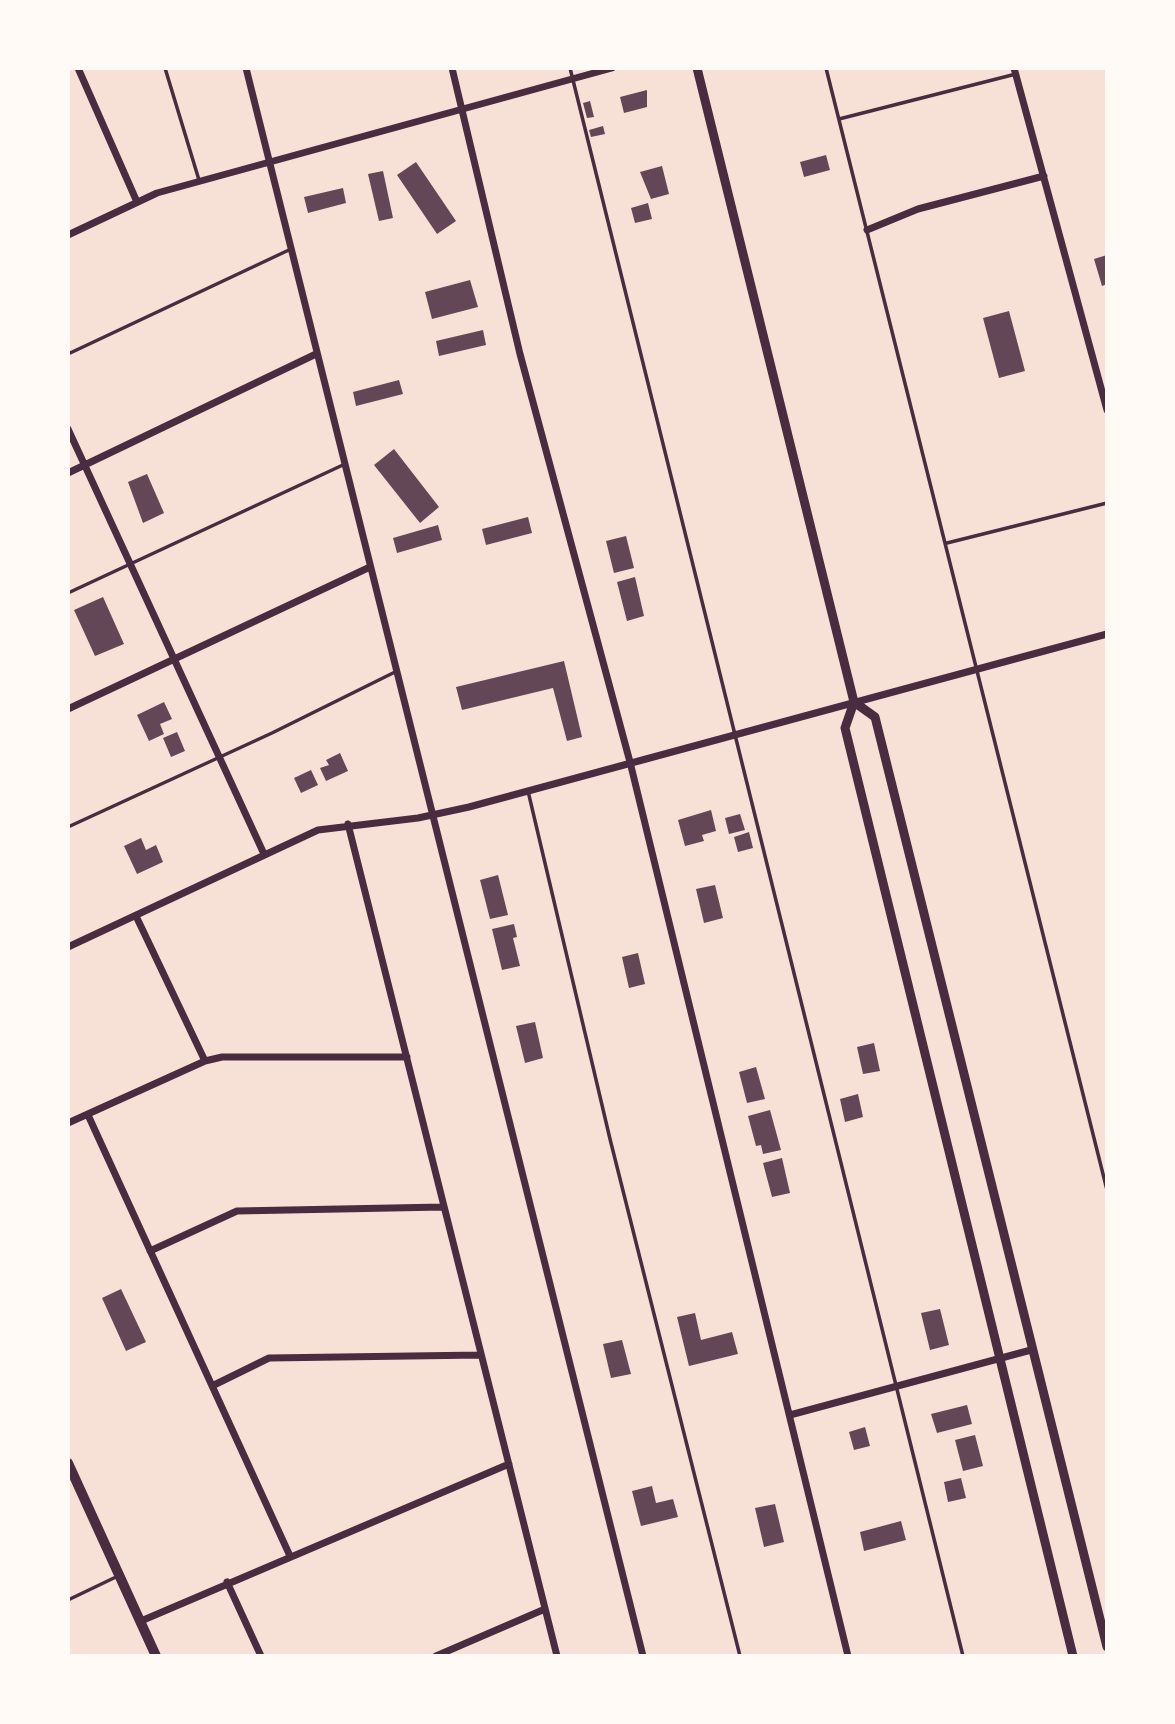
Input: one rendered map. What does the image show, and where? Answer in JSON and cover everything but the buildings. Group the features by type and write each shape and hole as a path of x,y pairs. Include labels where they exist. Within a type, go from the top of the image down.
{"main road":[{"path":"68,1463 156,1656"}],"street":[{"path":"78,68 137,202"},
{"path":"246,68 643,1656"},
{"path":"452,68 520,354 630,762 848,1656"},
{"path":"68,235 157,192 612,68"},
{"path":"697,68 854,702 845,728 1073,1656"},
{"path":"1015,71 1107,410"},
{"path":"867,230 918,209 1044,176"},
{"path":"68,473 316,354"},
{"path":"68,429 264,854"},
{"path":"68,709 370,566"},
{"path":"68,947 318,830 433,814 528,791 1107,634"},
{"path":"854,702 875,717 1107,1647"},
{"path":"348,824 557,1656"},
{"path":"136,916 205,1061"},
{"path":"68,1123 205,1061 222,1057 407,1057"},
{"path":"88,1115 290,1556"},
{"path":"150,1251 237,1211 443,1207"},
{"path":"790,1415 1031,1350"},
{"path":"212,1386 269,1358 282,1356 481,1355"},
{"path":"141,1621 227,1582 509,1465"},
{"path":"227,1582 261,1656"},
{"path":"436,1656 545,1609"}],"lane":[{"path":"165,68 199,180"},
{"path":"570,68 963,1656"},
{"path":"826,68 1107,1190"},
{"path":"839,118 1015,71"},
{"path":"68,354 291,249"},
{"path":"68,593 345,464"},
{"path":"947,544 1107,503"},
{"path":"68,827 397,671"},
{"path":"528,791 610,1139 740,1656"},
{"path":"68,1600 120,1575"}]}
